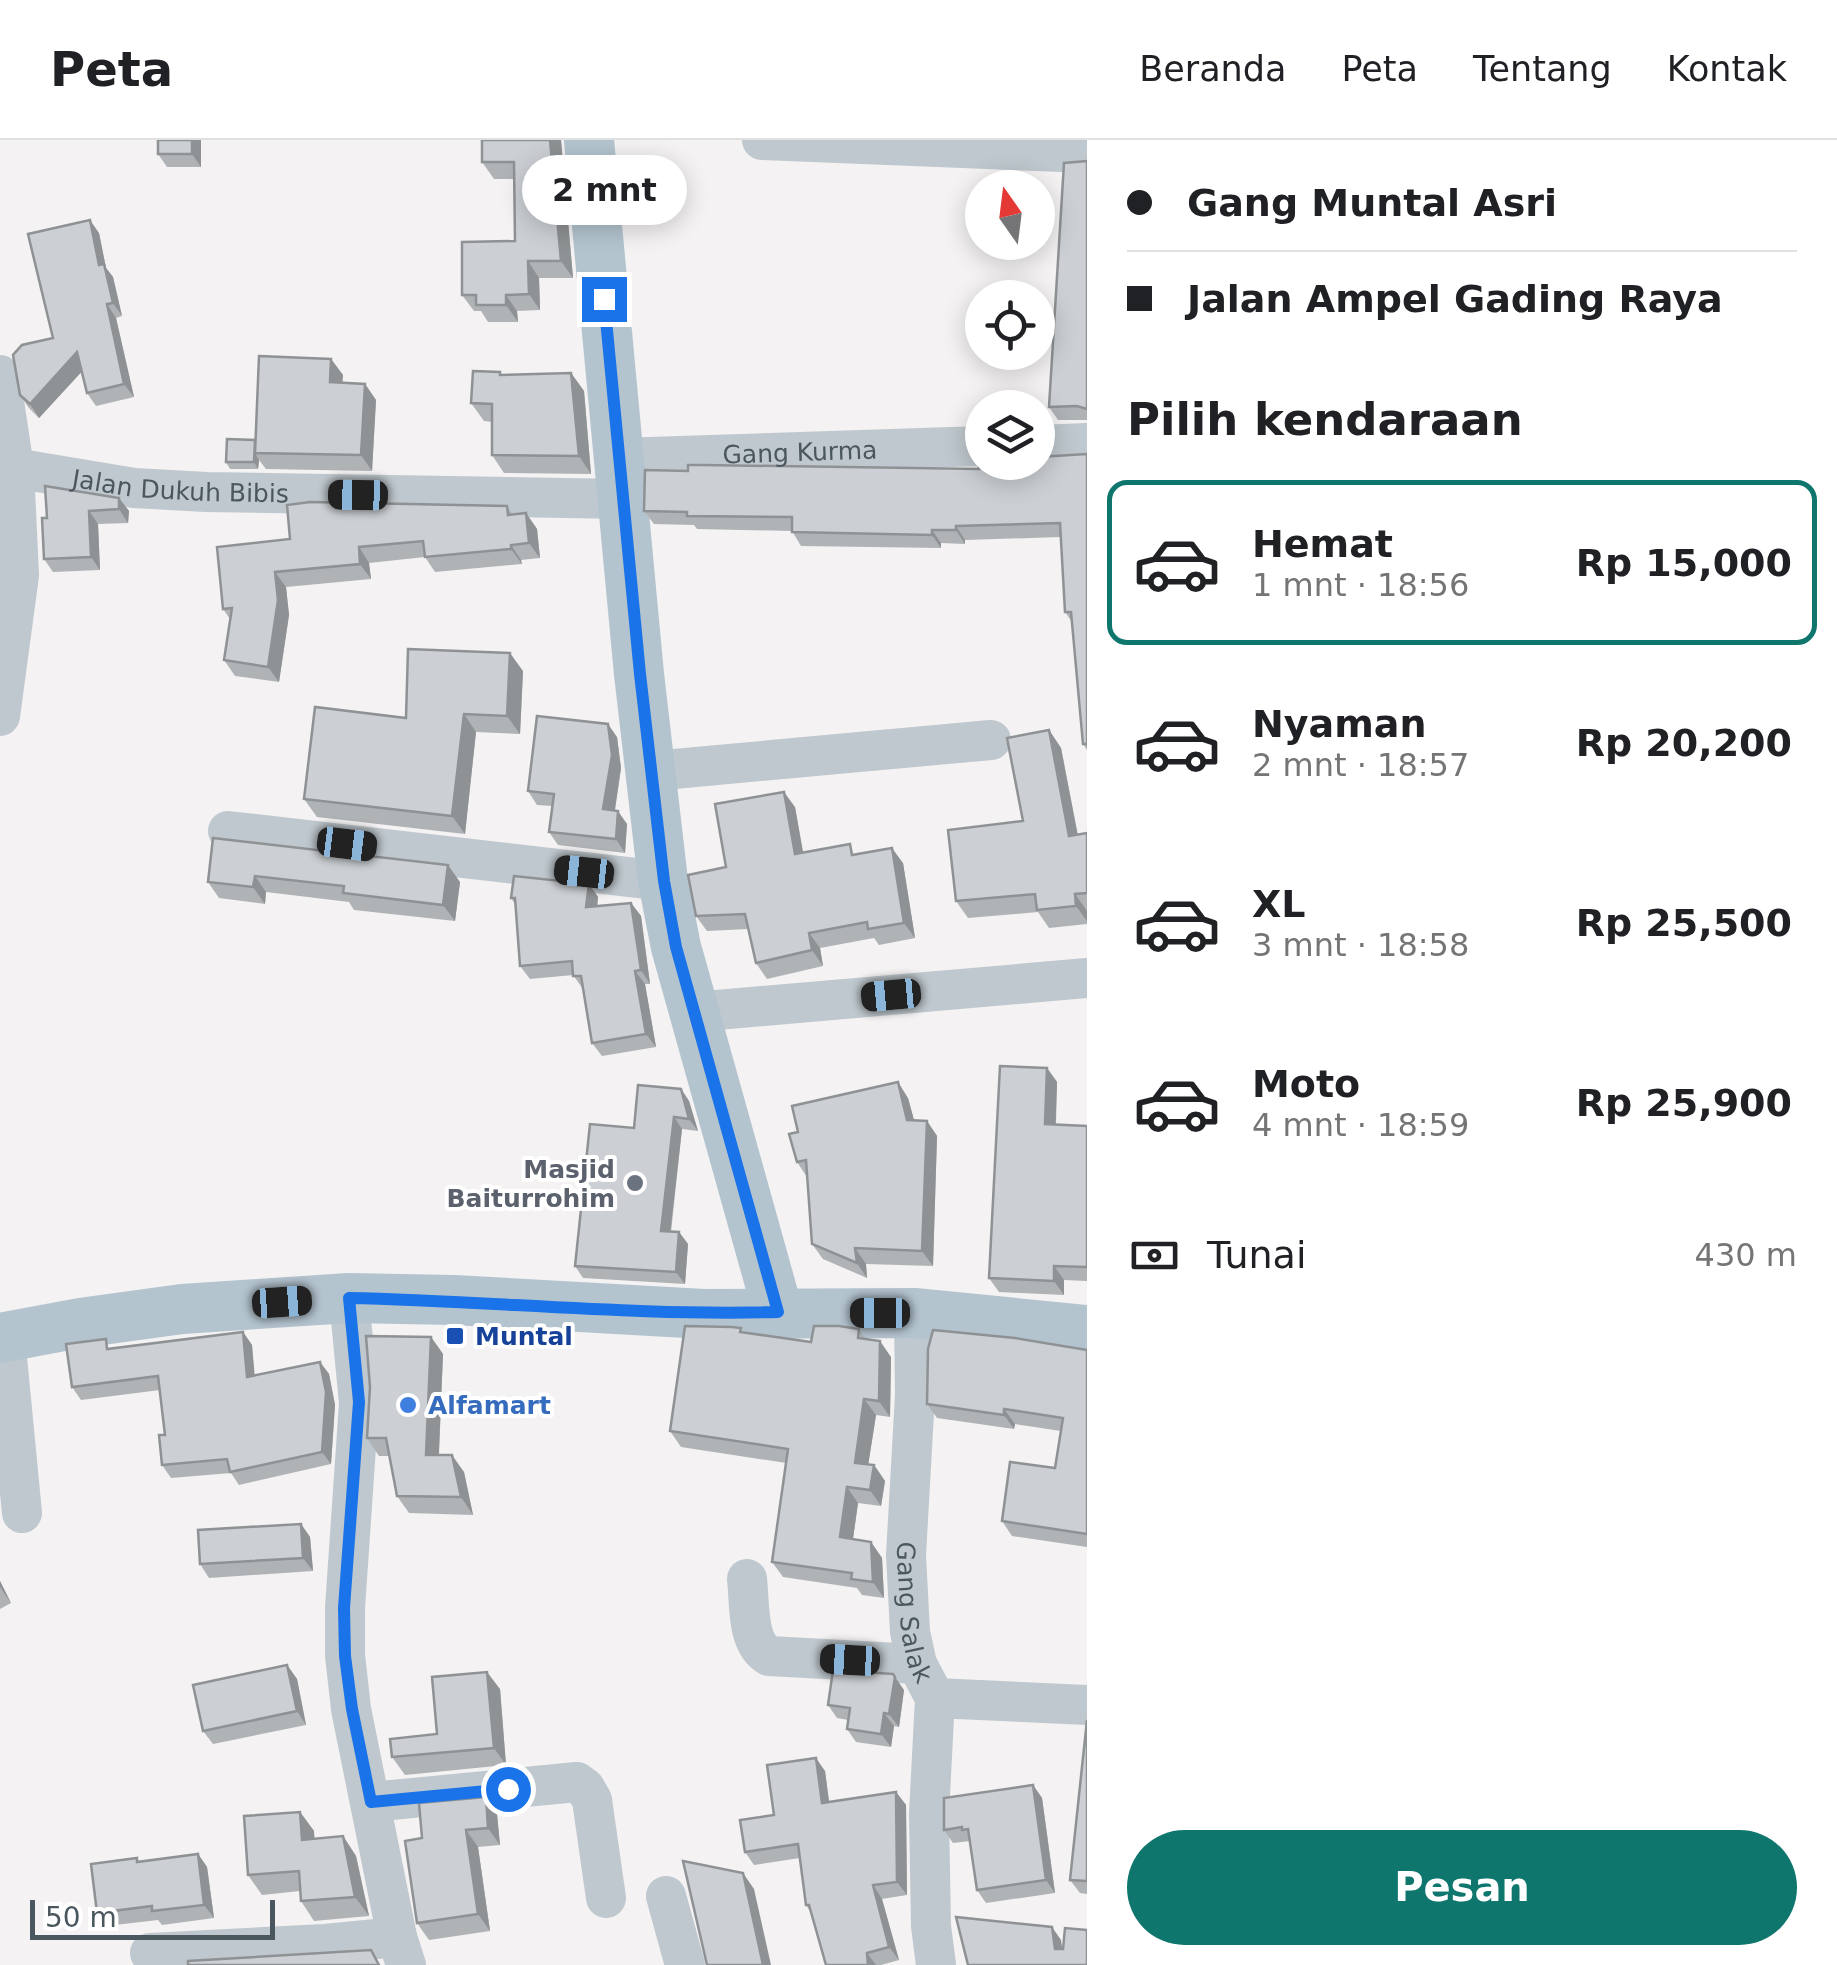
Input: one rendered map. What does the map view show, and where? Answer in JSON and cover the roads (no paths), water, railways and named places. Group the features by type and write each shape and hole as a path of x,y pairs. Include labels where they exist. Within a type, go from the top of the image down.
{"main road":[{"path":"589,140 664,881 676,947 778,1312"},
{"path":"2,1338 182,1309 349,1298 704,1314 914,1313 1087,1330"}],"street":[{"path":"762,140 1087,154"},
{"path":"0,375 19,575 0,716"},
{"path":"1055,444 1087,443"},
{"name":"Gang Kurma","path":"621,478 965,448"},
{"name":"Jalan Dukuh Bibis","path":"10,484 206,492 621,478"},
{"path":"652,771 991,740"},
{"path":"228,830 664,881"},
{"path":"694,1012 1087,978"},
{"path":"150,1952 325,1944 401,1951 352,1709 345,1656 344,1608 359,1402 349,1298"},
{"name":"Gang Salak","path":"914,1313 916,1396 906,1554 910,1632 926,1681 931,1926 936,1965"},
{"path":"2,1338 22,1512"},
{"path":"747,1579 754,1638 760,1650 770,1656 1087,1705"},
{"path":"371,1802 577,1782 592,1800 606,1898"},
{"path":"666,1896 685,1965"}],"place":[{"name":"Masjid Baiturrohim","path":"635,1183"},
{"name":"Muntal","path":"455,1336"},
{"name":"Alfamart","path":"408,1405"}]}
